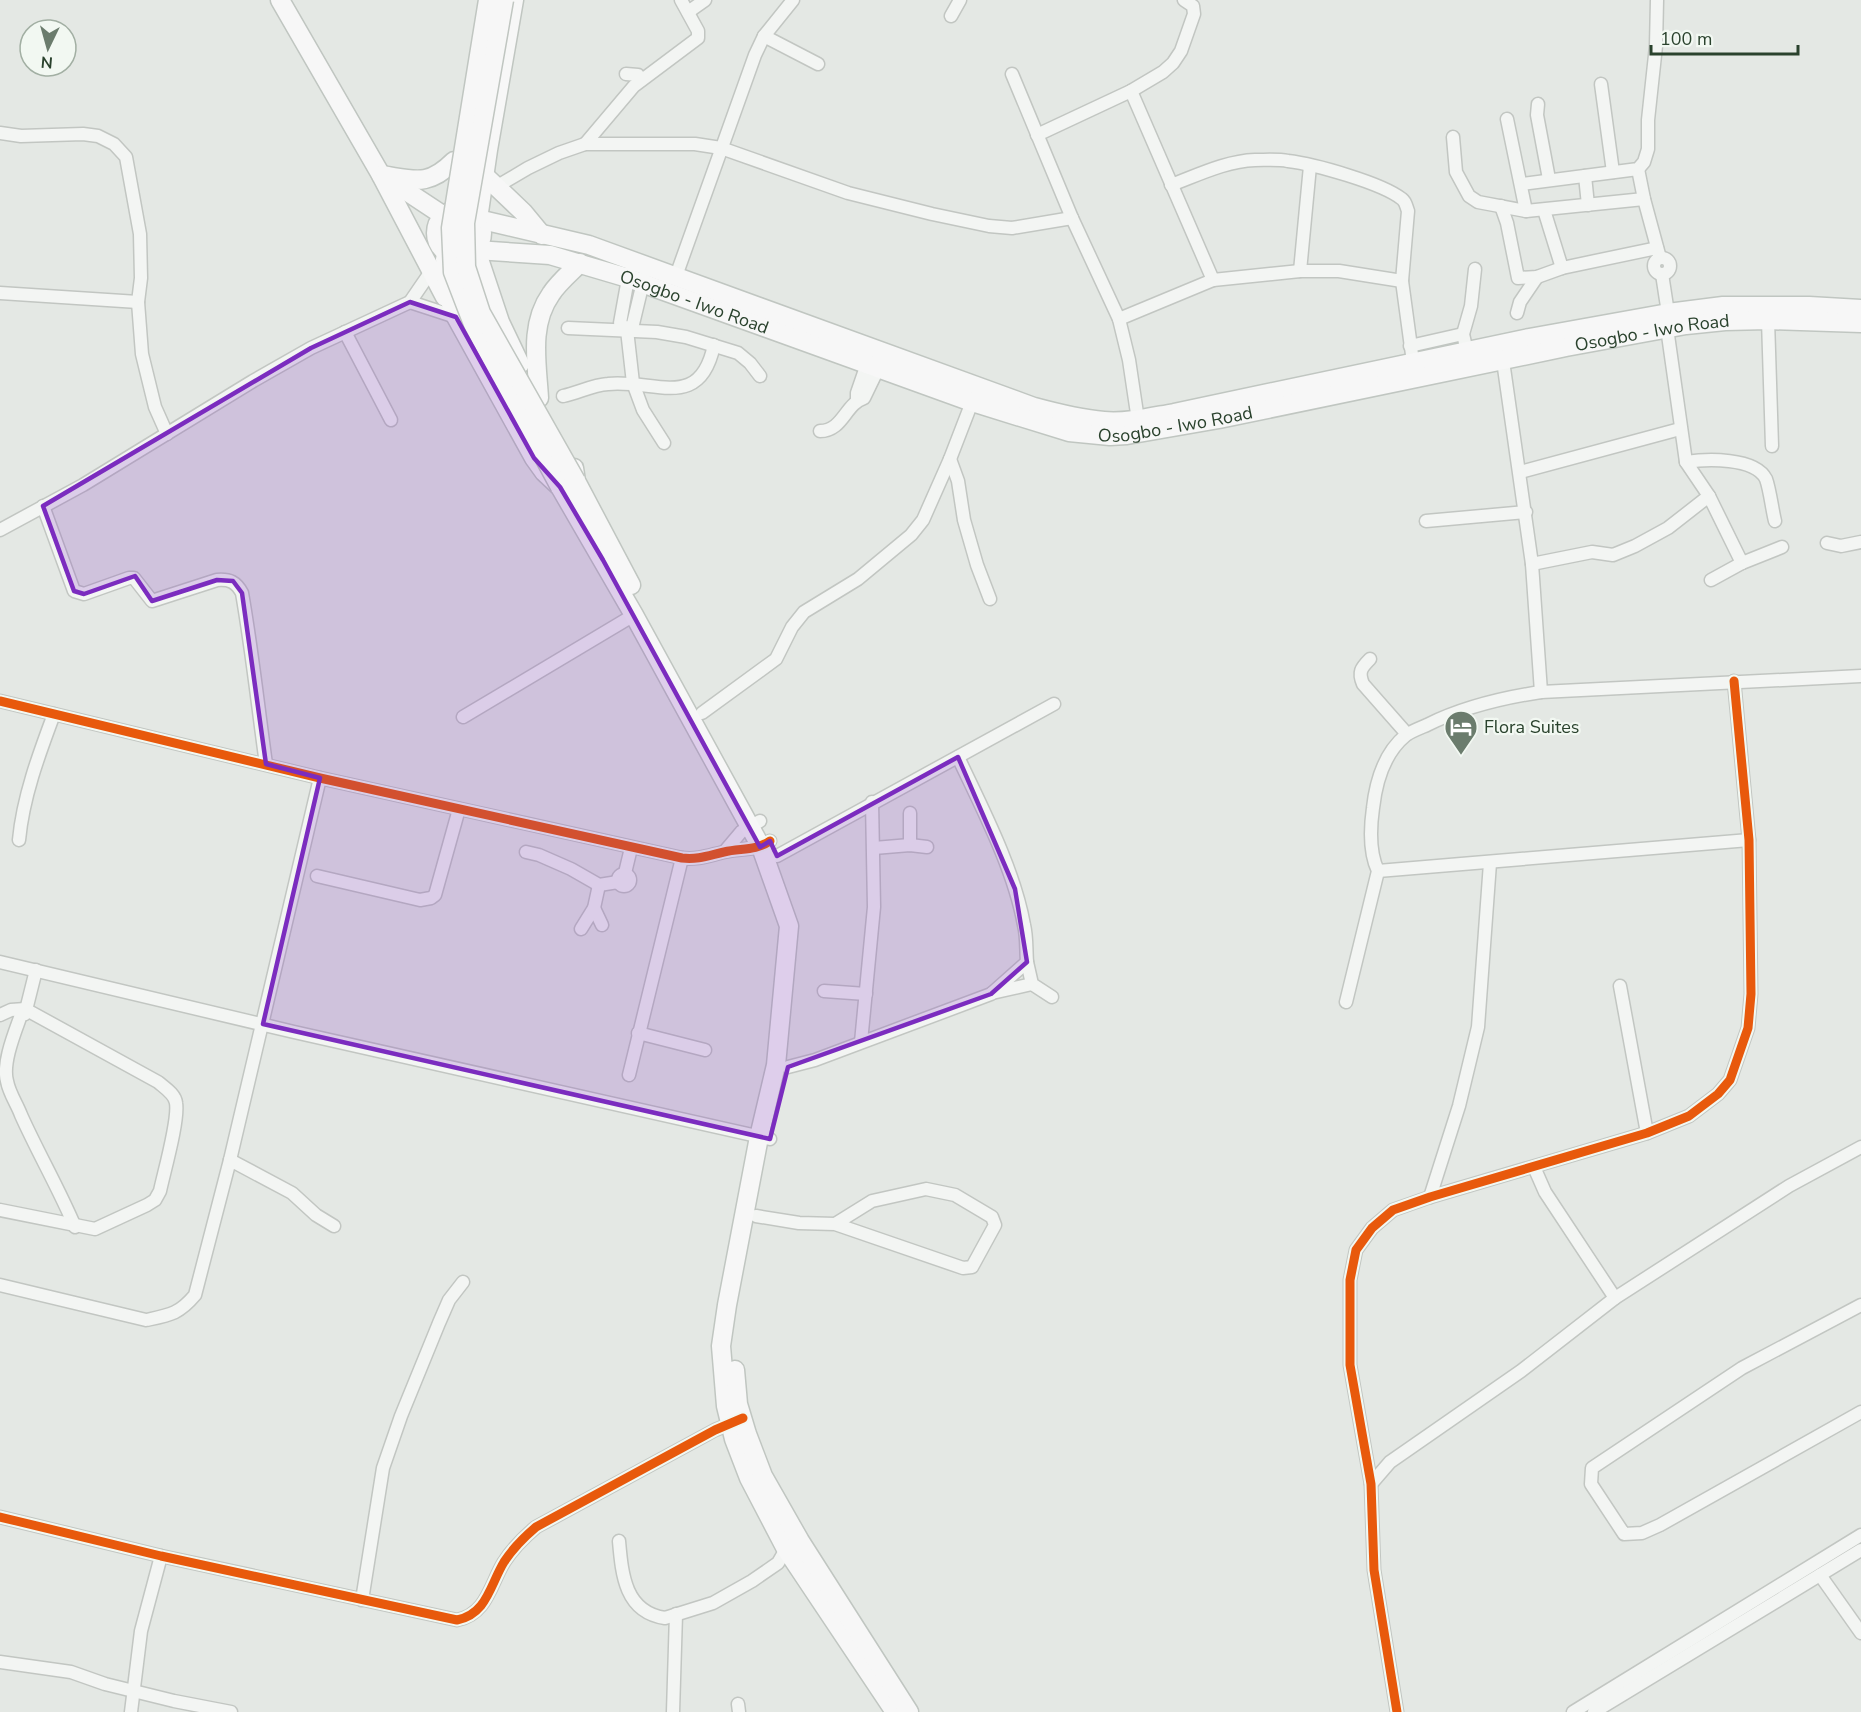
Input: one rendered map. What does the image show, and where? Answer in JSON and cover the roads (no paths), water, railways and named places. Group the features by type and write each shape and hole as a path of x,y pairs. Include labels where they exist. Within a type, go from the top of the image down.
{"main road":[{"path":"280,0 381,175 534,458 544,472 568,484"},
{"path":"444,216 453,211 462,210 478,219 483,235 476,250 464,256 450,255 440,246 436,233 444,216 481,0"},
{"path":"488,0 450,228 453,272 473,324 702,713 754,824"},
{"path":"504,0 465,223 466,267 481,313 634,615 769,848 801,924 788,1067 764,1138 756,1216 738,1307 733,1346 738,1404 736,1421 749,1479 786,1549 895,1712"},
{"path":"478,219 487,183 514,0"},
{"path":"381,175 413,180 430,179 442,173 454,161"},
{"path":"381,175 444,216"},
{"path":"451,179 463,188 470,189 487,183"},
{"path":"487,183 523,212 542,235"},
{"name":"Osogbo - Iwo Road","path":"478,219 589,245 638,272 872,367 972,402 1069,432 1110,436 1219,419 1502,352 1667,321 1723,306 1809,306 1861,309"},
{"path":"419,249 445,251"},
{"path":"476,250 503,330 574,465 568,484"},
{"name":"Osogbo - Iwo Road","path":"476,250 550,255 580,263 676,276 1034,407 1059,414 1104,421 1138,420 1412,354 1502,352"},
{"path":"445,251 447,286 454,312"},
{"path":"539,398 535,343 538,324 551,293 580,263"},
{"name":"Osogbo - Iwo Road","path":"1667,321 1768,320 1861,323"},
{"path":"769,848 789,926 776,1065 764,1138 727,1305 721,1346 726,1406 800,1541 909,1712"}],"street":[{"path":"585,144 638,83 698,38 698,31 681,0"},
{"path":"688,12 705,0"},
{"path":"676,276 755,55 764,36 793,0"},
{"path":"951,16 960,0"},
{"path":"1037,135 1131,91 1163,72 1173,63 1181,51 1195,10 1184,0"},
{"path":"1522,184 1638,169 1644,162 1648,149 1657,0"},
{"path":"764,36 818,64"},
{"path":"1012,74 1072,218 1119,319 1129,360 1138,420"},
{"path":"1601,84 1613,172"},
{"path":"1131,91 1213,280"},
{"path":"1538,104 1537,115 1549,179"},
{"path":"1508,119 1526,211"},
{"path":"0,133 21,136 83,134 98,136 114,144 126,157 140,234 141,278 138,302 142,354 147,382 167,434"},
{"path":"1453,137 1456,172 1469,196 1478,202 1526,211 1644,199"},
{"path":"487,183 585,144 695,144 721,148 848,193 989,226 1012,228 1072,218"},
{"path":"1172,185 1232,164 1254,160 1287,160 1381,188 1402,199 1407,211 1402,281 1412,354 1462,334"},
{"path":"1300,271 1310,166"},
{"path":"1638,169 1659,253 1670,264 1667,272 1662,274 1686,462 1709,496 1742,563"},
{"path":"1585,176 1588,205"},
{"path":"1501,206 1507,223 1518,278 1537,277 1562,268 1659,253"},
{"path":"1544,210 1562,268"},
{"path":"0,530 167,434 253,381 345,332 410,302 445,251"},
{"path":"1467,352 1462,334 1471,306 1475,269"},
{"path":"1119,319 1213,280 1300,271 1339,271 1402,281"},
{"path":"638,272 621,323 627,330 633,383 643,410 664,443"},
{"path":"1517,313 1520,302 1537,277"},
{"path":"0,293 138,302"},
{"path":"410,302 454,312"},
{"path":"1768,320 1772,446"},
{"path":"568,328 657,332 714,345 738,353 760,376"},
{"path":"345,332 391,420"},
{"path":"563,396 593,386 608,384 633,383 669,388 690,386 697,381 706,368 714,345"},
{"path":"1502,352 1532,564 1541,692"},
{"path":"820,431 826,431 840,423 857,400 857,393 872,367"},
{"path":"702,713 776,659 792,627 804,612 858,579 911,535 923,520 972,402"},
{"path":"1520,472 1680,429"},
{"path":"950,459 958,481 966,528 990,599"},
{"path":"1686,462 1705,459 1738,463 1758,470 1766,480 1775,521"},
{"path":"1532,564 1592,552 1613,555 1668,528 1709,496"},
{"path":"43,506 75,591 79,594 129,578 134,578 152,601 217,580 233,581 239,587 242,593 253,660 257,709 266,764"},
{"path":"1426,521 1526,512"},
{"path":"1827,543 1841,546 1861,542"},
{"path":"1711,580 1742,563 1782,547"},
{"path":"463,717 634,615"},
{"path":"1370,659 1361,668 1360,676 1363,684 1407,734"},
{"path":"1346,1002 1378,871 1373,862 1371,823 1379,775 1386,759 1407,734 1461,710 1501,699 1541,692 1861,676"},
{"path":"1397,1712 1374,1570 1371,1484 1350,1365 1350,1280 1356,1250 1372,1228 1393,1210 1647,1133 1689,1116 1718,1094 1730,1080 1748,1028 1752,994 1749,840 1734,681"},
{"path":"0,701 320,778 631,848 699,859 725,851 769,848 872,802 1054,704"},
{"path":"19,840 20,821 39,754 54,714"},
{"path":"958,757 989,824 1015,889 1025,926 1027,962 1032,984 1052,997"},
{"path":"0,1285 146,1320 164,1317 182,1309 195,1295 230,1160 320,778"},
{"path":"861,1042 874,907 872,802"},
{"path":"317,876 420,900 431,898 435,895 459,809"},
{"path":"910,813 910,845"},
{"path":"725,851 741,832 754,824"},
{"path":"1378,871 1749,840"},
{"path":"874,848 910,845 927,847"},
{"path":"526,852 571,869 599,885 622,878 631,848"},
{"path":"629,1075 682,858"},
{"path":"1430,1197 1459,1106 1478,1027 1490,863"},
{"path":"580,929 594,908 599,885"},
{"path":"594,908 602,926"},
{"path":"0,962 764,1138"},
{"path":"990,994 1027,962"},
{"path":"36,970 12,1045 6,1069 7,1082 75,1227"},
{"path":"788,1067 990,994 1032,984"},
{"path":"1620,986 1647,1133"},
{"path":"824,991 866,994"},
{"path":"0,1015 11,1010 25,1010 158,1083 170,1092 176,1101 176,1115 160,1191 155,1200 95,1229 75,1227 0,1210"},
{"path":"638,1032 705,1050"},
{"path":"1371,1484 1390,1462 1521,1371 1615,1298 1789,1186 1861,1148"},
{"path":"230,1160 292,1193 316,1215 334,1226"},
{"path":"1534,1167 1545,1192 1615,1298"},
{"path":"756,1216 799,1223 835,1224 968,1268 972,1267 995,1226 993,1217 955,1195 926,1189 872,1201 835,1224"},
{"path":"362,1600 383,1468 401,1416 439,1323 449,1300 463,1282"},
{"path":"1861,1305 1733,1374 1592,1468 1591,1484 1624,1533 1642,1533 1861,1412"},
{"path":"0,1516 161,1556 447,1620 466,1618 475,1614 481,1607 503,1563 519,1541 536,1527 715,1430 736,1421"},
{"path":"1366,1457 1390,1462"},
{"path":"1573,1712 1861,1534"},
{"path":"619,1541 621,1570 627,1592 639,1606 665,1618 713,1603 752,1581 778,1563 786,1549"},
{"path":"1594,1712 1861,1550"},
{"path":"131,1712 141,1631 161,1556"},
{"path":"1820,1575 1861,1633"},
{"path":"673,1712 676,1614"},
{"path":"0,1662 71,1672 105,1684 231,1712"}],"place":[{"name":"Flora Suites","path":"1461,756"}]}
